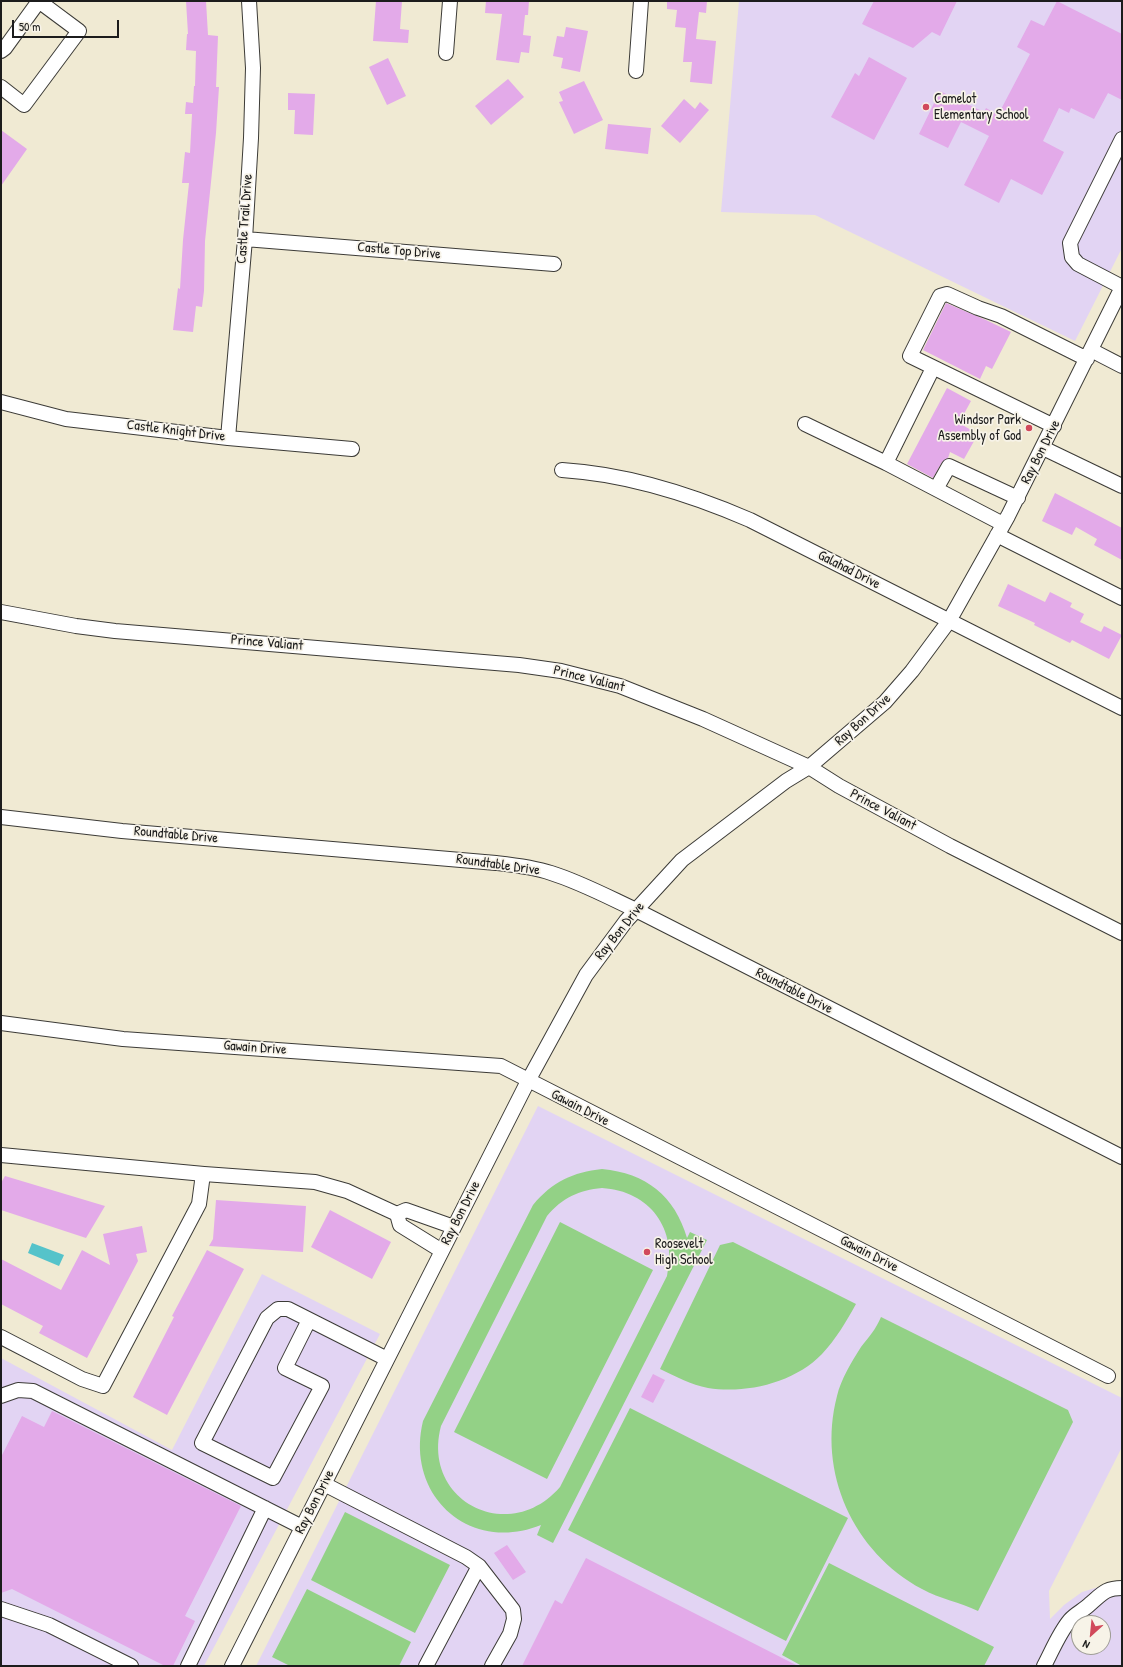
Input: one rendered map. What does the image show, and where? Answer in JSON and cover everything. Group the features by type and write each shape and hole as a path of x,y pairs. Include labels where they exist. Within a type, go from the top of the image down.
{"street":[{"path":"1,51 39,1 79,31 24,105 1,88"},
{"name":"Castle Trail Drive","path":"228,438 245,239 253,68 249,1"},
{"path":"446,53 450,1"},
{"path":"636,71 641,1"},
{"path":"1122,139 1070,244 1072,257 1078,264 1122,287"},
{"name":"Castle Top Drive","path":"245,239 554,264"},
{"name":"Ray Bon Drive","path":"232,1666 528,1081 586,975 626,921 682,860 786,781 809,767 885,702 912,672 949,621 1018,498 1122,287"},
{"path":"1054,426 910,356 940,296 944,294 950,295 1089,354 1122,366"},
{"path":"886,463 933,368"},
{"name":"Castle Knight Drive","path":"1,402 66,419 228,438 352,449"},
{"path":"804,424 886,463 936,489 1000,530 1122,598"},
{"path":"1043,448 1122,486"},
{"path":"936,489 949,466 1018,498"},
{"name":"Galahad Drive","path":"562,470 588,471 631,479 717,506 764,527 1122,708"},
{"name":"Prince Valiant","path":"1,612 76,626 115,631 519,665 561,671 620,686 703,719 809,767 838,786 950,846 1122,933"},
{"name":"Roundtable Drive","path":"1,817 122,831 496,863 525,866 550,872 575,881 636,910 1122,1157"},
{"name":"Gawain Drive","path":"1,1023 123,1039 500,1066 1108,1376"},
{"path":"1,1155 203,1174 315,1182 347,1191 397,1214 406,1210 454,1227"},
{"path":"1,1337 82,1379 103,1386 199,1204 203,1174"},
{"path":"397,1214 400,1225 442,1251"},
{"path":"309,1320 285,1368 322,1386 273,1478 202,1443 267,1318 278,1309 288,1309 387,1358"},
{"path":"1,1396 18,1390 33,1391 302,1527"},
{"path":"324,1484 466,1557 478,1566 513,1610 514,1619 510,1634 492,1666"},
{"path":"188,1666 265,1508"},
{"path":"426,1666 478,1566"},
{"path":"1044,1666 1058,1639 1071,1619 1089,1606 1104,1592 1112,1588 1122,1588"},
{"path":"1,1609 49,1625 131,1666"}],"shaded area":[{"name":"Camelot Elementary School","path":"739,1 1122,1 1122,248 1075,341 815,215 721,212"},
{"name":"Roosevelt High School","path":"538,1106 1122,1398 1122,1447 1049,1591 1050,1619 1064,1605 1082,1592 1122,1580 1122,1666 256,1666"},
{"path":"262,1274 380,1334 204,1666 1,1666 1,1358 172,1450"}],"green space":[{"path":"602,1169 618,1171 645,1182 656,1189 675,1210 682,1223 687,1238 690,1232 707,1240 553,1543 537,1535 541,1525 515,1532 490,1531 467,1524 448,1512 433,1494 424,1473 420,1448 423,1421 533,1205 556,1184 572,1176 591,1170","holes":["602,1188 619,1191 634,1196 647,1205 657,1216 664,1228 668,1243 669,1259 667,1276 560,1487 539,1504 517,1513 495,1513 474,1507 456,1494 444,1475 438,1453 441,1426 547,1216 559,1204 578,1193"]},
{"path":"560,1222 653,1270 547,1479 454,1432"},
{"path":"733,1242 856,1304 832,1342 822,1354 811,1364 798,1372 784,1379 753,1388 723,1389 702,1387 689,1383 660,1369 720,1245"},
{"path":"881,1317 1068,1410 1073,1422 978,1611 922,1589 898,1573 877,1554 860,1532 846,1507 837,1481 832,1453 832,1425 837,1396 841,1383 851,1364 861,1347 875,1329"},
{"path":"630,1408 848,1518 786,1641 568,1530"},
{"path":"345,1512 450,1565 415,1633 311,1580"},
{"path":"829,1563 994,1647 984,1666 802,1666 782,1655"},
{"path":"307,1589 411,1642 399,1666 290,1666 272,1657"}],"water":[{"path":"32,1243 64,1255 59,1266 28,1253"}],"building":[{"path":"186,1 206,1 208,35 218,36 216,87 219,87 205,241 204,291 202,307 196,306 193,332 173,330 178,288 180,289 189,183 182,183 185,152 190,153 192,114 185,114 186,102 193,103 195,86 196,51 186,50 188,34"},
{"path":"376,1 402,1 400,29 409,30 408,43 373,41"},
{"path":"486,1 529,1 528,15 525,15 523,35 531,36 529,53 521,52 519,63 496,60 502,14 485,13"},
{"path":"667,1 707,1 706,13 699,12 696,39 716,41 712,84 690,82 692,62 683,62 686,28 675,27 677,10 667,9"},
{"path":"874,1 957,1 940,36 932,32 913,48 862,24"},
{"path":"1057,1 1122,34 1122,100 1108,93 1094,119 1071,108 1069,113 1059,108 1043,141 1064,152 1042,195 1011,179 999,203 964,185 989,136 961,122 948,148 919,134 940,91 984,112 986,108 998,115 1030,54 1017,47 1031,20 1044,26"},
{"path":"566,27 588,31 580,72 561,68 563,58 553,56 557,36 564,37"},
{"path":"869,57 907,78 874,140 831,117 855,73 859,76"},
{"path":"388,58 406,96 387,105 369,67"},
{"path":"508,79 524,97 491,125 475,106"},
{"path":"584,81 603,120 574,134 559,102 563,101 559,92"},
{"path":"288,93 315,94 313,135 294,134 295,110 288,110"},
{"path":"684,99 695,109 700,102 709,110 680,143 661,126"},
{"path":"608,124 651,128 648,154 605,149"},
{"path":"1,130 27,149 1,186"},
{"path":"946,303 1011,332 992,369 986,366 980,379 923,350"},
{"path":"947,388 971,401 959,423 978,434 964,459 950,452 948,458 942,462 933,478 907,464"},
{"path":"1055,493 1122,528 1122,560 1094,545 1097,539 1076,527 1072,535 1042,521"},
{"path":"1008,584 1045,602 1050,592 1072,603 1070,607 1084,614 1080,622 1101,632 1104,626 1122,635 1109,659 1072,640 1070,643 1034,625 1035,623 998,606"},
{"path":"5,1176 105,1206 86,1238 1,1210 1,1183"},
{"path":"216,1200 306,1206 303,1252 209,1246 213,1239"},
{"path":"330,1210 391,1242 372,1279 311,1247"},
{"path":"142,1226 147,1252 136,1254 138,1261 87,1358 39,1333 43,1326 1,1304 1,1259 61,1290 82,1250 110,1265 103,1234"},
{"path":"207,1250 244,1269 167,1415 133,1397 174,1317 172,1316"},
{"path":"653,1374 665,1380 653,1403 641,1397"},
{"path":"52,1411 241,1506 185,1616 195,1621 173,1666 165,1666 12,1589 1,1593 1,1457 22,1416 44,1427"},
{"path":"507,1545 526,1572 513,1580 494,1553"},
{"path":"586,1558 798,1666 522,1666 555,1600 562,1604"}],"place":[{"name":"Camelot Elementary School","path":"926,107"},
{"name":"Windsor Park Assembly of God","path":"1029,428"},
{"name":"Roosevelt High School","path":"647,1252"}]}
